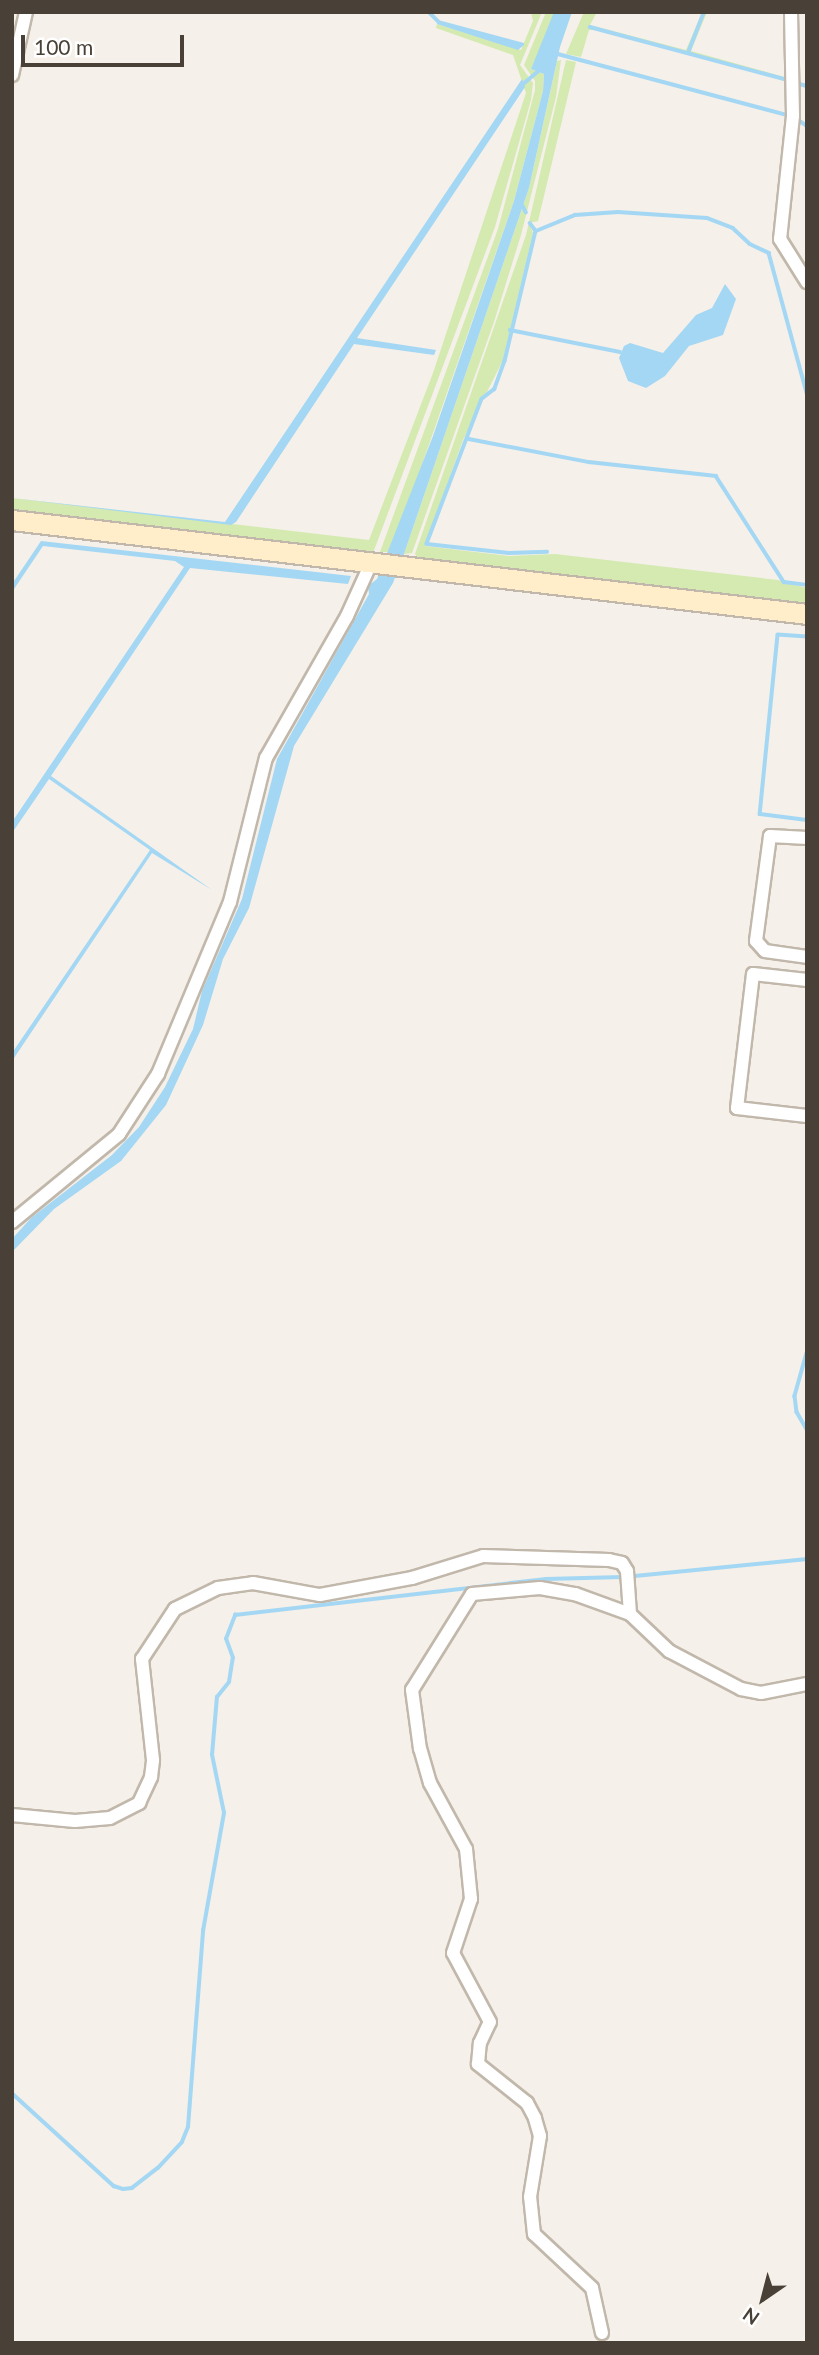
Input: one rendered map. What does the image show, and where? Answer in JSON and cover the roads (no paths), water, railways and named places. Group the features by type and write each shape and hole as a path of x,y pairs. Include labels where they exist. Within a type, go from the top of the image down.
{"main road":[{"path":"12,520 403,564 807,614"}],"street":[{"path":"12,75 26,12"},
{"path":"791,12 793,116 780,239 807,282"},
{"path":"12,1222 119,1134 158,1074 230,902 266,758 376,562"},
{"path":"807,838 770,836 756,941 765,951 804,956 803,979 753,974 737,1108 807,1116"},
{"path":"12,1815 75,1821 110,1818 139,1803 151,1777 152,1760 142,1659 175,1609 218,1588 253,1583 331,1595 482,1556 610,1560 622,1563 627,1571 630,1614"},
{"path":"602,2333 592,2288 534,2234 530,2197 540,2136 535,2118 527,2103 478,2064 480,2043 490,2022 453,1953 471,1899 466,1849 430,1783 420,1749 412,1690 472,1594 554,1588 630,1614 669,1651 741,1689 761,1693 807,1684"}],"water":[{"path":"554,12 572,12 560,47 529,188 404,554 393,583 294,746 249,908 223,959 203,1025 166,1105 121,1161 54,1209 12,1252 12,1239 31,1218 112,1155 139,1127 165,1087 193,1029 202,991 242,899 277,759 369,594 368,586 377,579 433,436 514,201 543,91 544,74 531,69"},
{"path":"438,20 524,45 518,50 437,24"},
{"path":"522,79 525,87 357,338 436,350 434,355 354,344 236,522 231,525 12,498 225,522"},
{"path":"725,284 736,299 723,335 689,346 665,376 646,388 628,381 619,358 624,346 630,343 663,353 696,315 712,308"},
{"path":"41,541 351,576 348,584 190,568 51,776 212,890 152,853 12,1061 12,1053 150,850 49,779 12,833 12,822 184,567 175,561 43,546 12,592 12,584"}],"waterway":[{"path":"429,12 439,22"},
{"path":"688,53 704,12"},
{"path":"590,27 788,80"},
{"path":"558,54 791,116"},
{"path":"522,85 540,70"},
{"path":"796,83 807,86"},
{"path":"797,119 807,126"},
{"path":"523,206 526,212"},
{"path":"530,223 536,231 575,215 618,212 707,218 733,228 750,244 769,253 807,393"},
{"path":"536,231 505,361 495,389 482,399 427,544 509,553 547,552"},
{"path":"510,330 620,352"},
{"path":"469,439 589,462 716,476 784,582 807,585"},
{"path":"807,637 778,635 760,814 807,820"},
{"path":"807,1353 795,1396 797,1412 807,1429"},
{"path":"635,1576 807,1559"},
{"path":"12,2093 114,2186 123,2189 132,2188 158,2168 182,2142 188,2127 203,1931 224,1813 212,1755 217,1697 229,1682 233,1658 226,1639 235,1615 546,1579 623,1577"}]}
